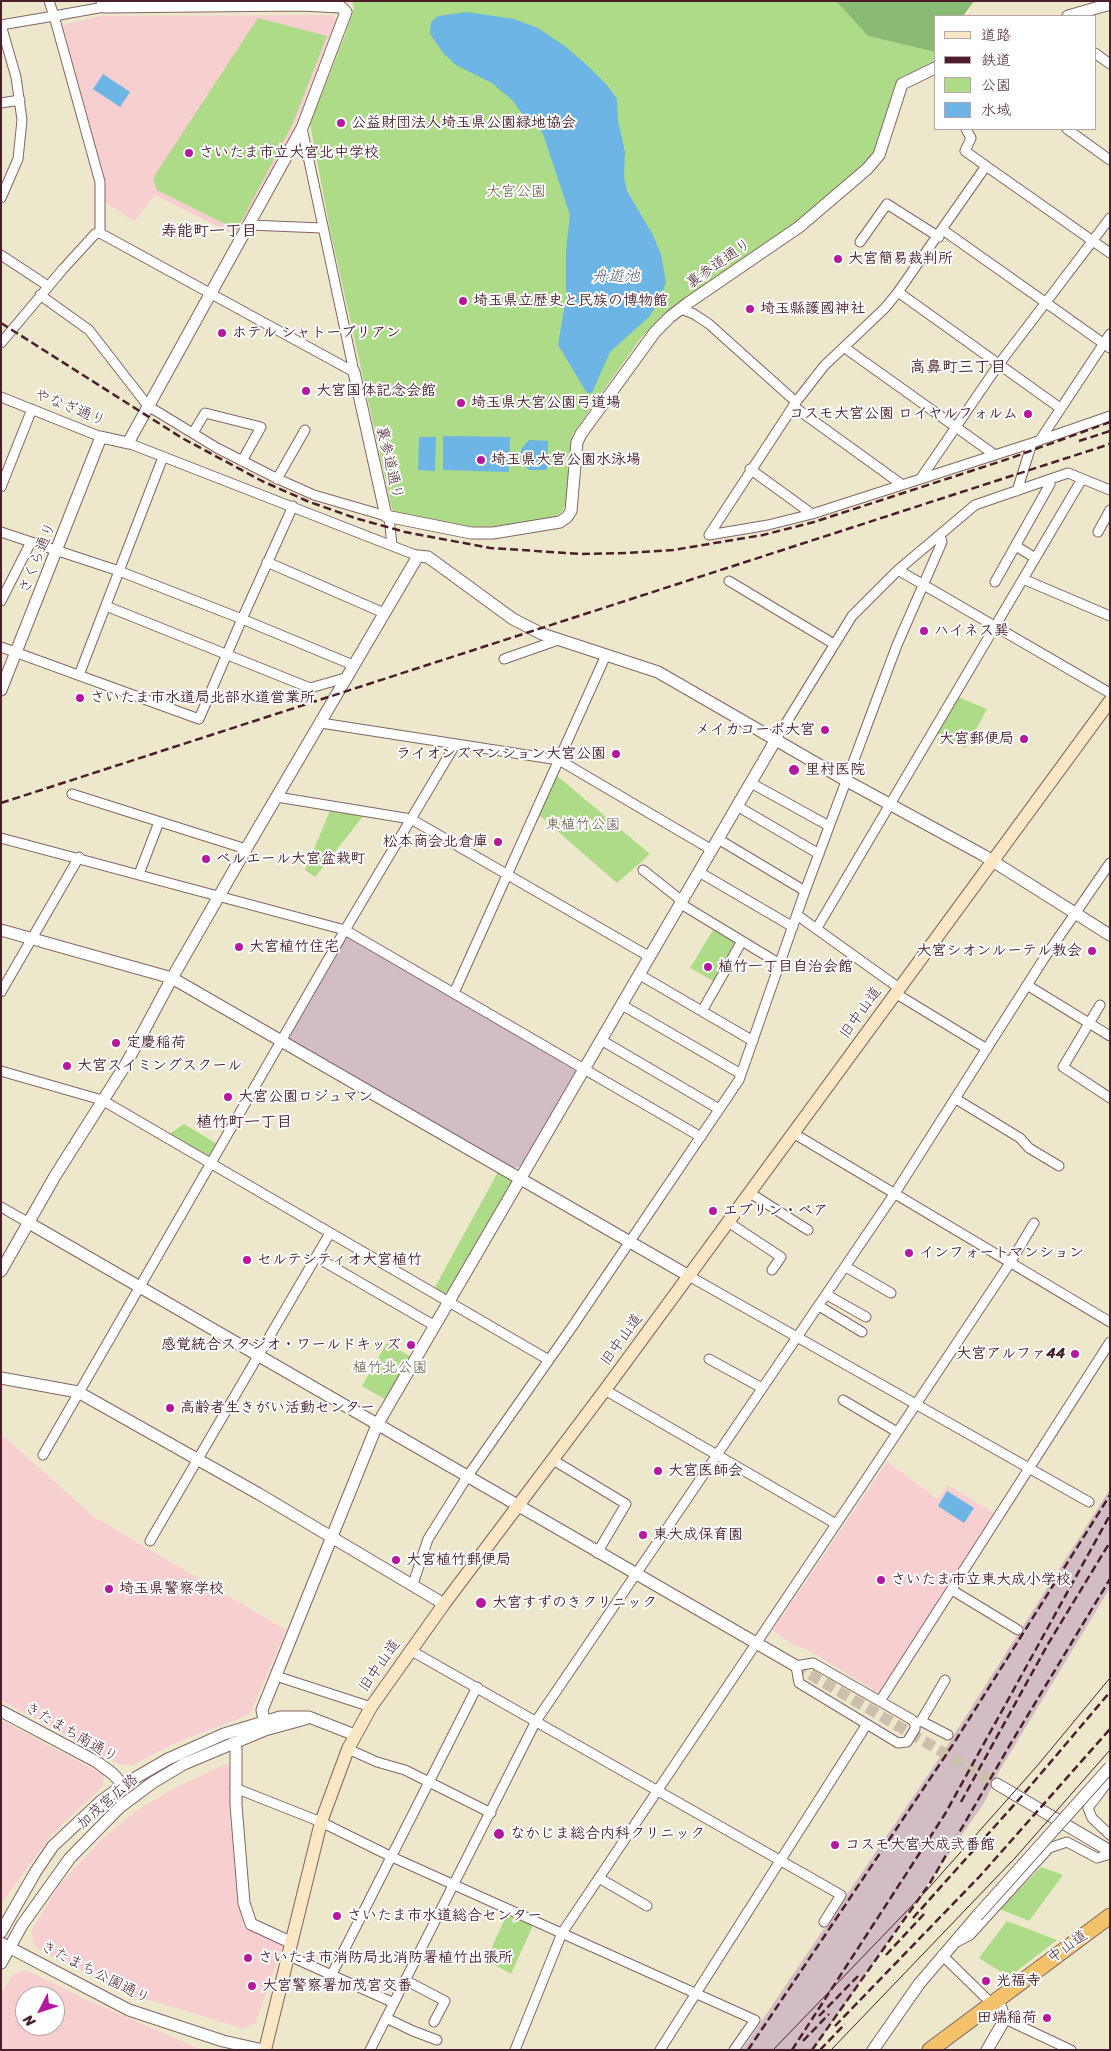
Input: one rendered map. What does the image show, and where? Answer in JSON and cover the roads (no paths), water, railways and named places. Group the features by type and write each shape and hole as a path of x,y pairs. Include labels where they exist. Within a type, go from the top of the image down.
{"highway":[{"name":"中山道","path":"930,2050 1110,1916"}],"main road":[{"name":"旧中山道","path":"264,2050 321,1822 348,1749 371,1707 410,1650 605,1390 897,991 994,862 1110,701"}],"street":[{"path":"49,1 100,182 100,233"},
{"path":"1,198 18,159 22,120 20,100 1,25 54,16 103,4 259,4 341,7 345,9 302,128 128,443 418,556 428,557 514,618 558,640 658,672 847,782 994,862 1073,914 1110,935"},
{"path":"1072,15 1110,4"},
{"path":"1096,54 1110,64"},
{"name":"裏参道通り","path":"354,372 388,516 471,533 493,533 560,522 567,517 574,501 577,442 581,434 655,332 681,309 799,227 867,169 879,155 902,84 934,68"},
{"path":"1,103 20,100"},
{"path":"302,128 354,372"},
{"path":"967,130 971,138 965,151 1110,253"},
{"path":"1068,130 1110,160"},
{"path":"986,166 941,234 898,292 885,308 824,366 795,404 709,535 759,527 812,514 901,484 995,456 1110,416"},
{"path":"860,242 888,204 941,234 1046,303 1106,346"},
{"path":"921,478 954,427 999,364 1110,218"},
{"path":"249,225 322,228"},
{"path":"1,343 40,295 91,238 100,233"},
{"path":"100,233 354,372"},
{"path":"1,255 48,286"},
{"path":"898,292 1060,408"},
{"path":"40,295 89,330 148,406 242,461 277,479 314,495 388,516 392,545"},
{"path":"681,309 694,314 709,324 795,404 901,484"},
{"path":"1017,491 1036,442 1106,346 1110,334"},
{"path":"845,348 995,456"},
{"name":"やなぎ通り","path":"1,397 101,437 128,443"},
{"path":"1,487 32,409"},
{"path":"193,433 205,413 261,427 242,461"},
{"path":"277,479 305,430"},
{"name":"さくら通り","path":"1,690 101,437"},
{"path":"79,675 163,457"},
{"path":"750,470 812,514"},
{"path":"264,1720 262,1710 299,1614 333,1538 377,1425 775,740 852,616 898,570 975,505 1068,473 1110,490"},
{"path":"817,928 1082,479"},
{"path":"995,582 1050,484 1048,480"},
{"path":"1,647 199,719 293,506"},
{"path":"1098,532 1110,510"},
{"path":"1,532 119,571 242,618 353,665"},
{"path":"413,1584 428,1539 467,1477 547,1359 570,1330 741,1074 829,826 898,645 942,542 940,535"},
{"path":"1,601 31,542"},
{"path":"1016,546 1035,558"},
{"path":"1,1271 102,1100 136,1048 172,978 219,896 418,556"},
{"path":"267,562 384,614"},
{"path":"898,570 1110,693"},
{"path":"1023,579 1110,616"},
{"path":"729,581 834,644"},
{"path":"106,606 310,688 345,678"},
{"path":"504,659 558,640"},
{"path":"454,993 606,655"},
{"path":"321,723 559,760 712,850"},
{"path":"43,1455 345,930 455,745"},
{"path":"751,783 829,826"},
{"path":"72,794 246,849"},
{"path":"277,797 411,819 650,957"},
{"path":"737,806 819,854"},
{"path":"139,874 159,822"},
{"path":"1,838 79,857 345,930 700,1137"},
{"path":"718,839 805,891"},
{"path":"1,992 79,857"},
{"path":"370,2050 536,1721 846,1267 956,1099 1073,914 1110,863"},
{"path":"643,870 682,902 780,964"},
{"path":"699,872 793,927"},
{"path":"797,915 817,928 897,991 987,1049"},
{"path":"1,930 172,978 629,1243 1089,1502"},
{"path":"702,1011 742,941"},
{"path":"640,975 753,1041"},
{"path":"1027,986 1110,1036"},
{"path":"622,1005 741,1074"},
{"path":"1100,1005 1063,1067 1110,1098"},
{"path":"602,1040 719,1109"},
{"path":"1,1071 102,1100 547,1359"},
{"path":"956,1099 1020,1138 1028,1148 1060,1166"},
{"path":"793,1133 1110,1322"},
{"path":"750,1193 808,1230"},
{"path":"1,1207 259,1354 377,1425 756,1644 796,1666 814,1663 918,1722 948,1735"},
{"path":"728,1222 781,1257 772,1270"},
{"path":"515,2050 562,1932 1010,1263 1034,1223"},
{"path":"150,1541 330,1233"},
{"path":"316,1257 435,1326"},
{"path":"846,1267 891,1293"},
{"path":"827,1295 866,1317"},
{"path":"819,1306 862,1332"},
{"path":"880,1701 1110,1342"},
{"path":"709,1358 762,1388"},
{"path":"1,1378 78,1392 413,1584 444,1604"},
{"path":"605,1390 836,1524"},
{"path":"843,1400 897,1432"},
{"path":"552,1460 626,1504 597,1553"},
{"path":"952,1590 1018,1630"},
{"path":"410,1650 841,1895 824,1922"},
{"path":"796,1666 799,1683 903,1744 915,1729 945,1680"},
{"path":"276,1676 371,1707"},
{"path":"332,1974 477,1687"},
{"name":"きたまち南通り","path":"1,1711 96,1762 123,1784"},
{"name":"加茂宮広路","path":"1,1932 36,1871 53,1846 100,1802 123,1784 193,1746 264,1720 293,1715 314,1718 355,1735"},
{"name":"加茂宮広路","path":"1,1963 6,1945 70,1858 120,1807 152,1783 184,1764 264,1730 314,1718"},
{"path":"660,2050 867,1724"},
{"path":"233,1744 236,1749 235,1788 244,1903 250,1924 332,1974 394,2003"},
{"path":"348,1749 377,1762 405,1770 491,1813"},
{"path":"873,2050 942,1954 1110,1766"},
{"path":"1110,1779 1088,1808 1092,1818 1110,1835"},
{"path":"997,1784 1110,1852"},
{"path":"235,1788 321,1822 392,1857 755,2020 734,2050"},
{"path":"954,1942 970,1935 1049,1848 1067,1842 1097,1858 1110,1852"},
{"path":"599,1878 647,1906"},
{"name":"きたまち公園通り","path":"6,1945 129,2010 222,2046 264,2050"},
{"path":"942,1954 995,2002 1005,2019 1070,2050"},
{"path":"405,1980 445,2001 434,2022"},
{"path":"386,2018 413,2032 437,2040"},
{"path":"987,2050 1005,2019"}],"water":[{"name":"舟遊池","path":"467,12 514,19 538,28 566,47 589,67 607,85 617,99 618,120 625,152 624,177 627,191 653,235 661,255 666,282 660,300 649,317 610,352 592,393 587,393 558,345 566,298 566,250 570,215 543,134 537,124 523,115 512,100 492,83 456,65 444,54 430,34 431,22 438,16"},
{"path":"103,74 130,92 120,107 93,89"},
{"path":"443,436 510,437 509,472 443,470"},
{"path":"419,437 436,437 435,471 418,470"},
{"path":"529,440 548,441 547,470 529,470 521,462 521,449"},
{"path":"947,1491 974,1508 964,1523 938,1506"}],"tunnel":[{"path":"796,1666 997,1784"}],"tram line":[{"path":"773,2050 927,1890 1037,1766 1110,1678"},
{"path":"831,2050 1015,1858 1110,1750"}],"railway":[{"path":"1,323 182,438 262,481 307,501 355,518 405,532 490,548 582,554 627,553 673,550 763,535 814,522 1011,458 1110,422"},
{"path":"1079,441 1110,431"},
{"path":"1,803 1110,444"},
{"path":"748,2050 954,1743 1110,1495"},
{"path":"792,2050 945,1814 1110,1515"},
{"path":"961,1802 1048,1644 1110,1542"},
{"path":"812,2050 930,1883 1011,1743 1110,1579"},
{"path":"913,1918 1021,1797 1110,1692"},
{"path":"835,2026 980,1876 1110,1729"},
{"path":"886,1955 924,1914"},
{"path":"819,2016 858,1976"},
{"path":"803,2041 829,2014"},
{"path":"820,2050 845,2024"}],"place":[{"name":"公益財団法人埼玉県公園緑地協会","path":"341,123"},
{"name":"さいたま市立大宮北中学校","path":"189,153"},
{"name":"大宮簡易裁判所","path":"838,259"},
{"name":"埼玉県立歴史と民族の博物館","path":"463,301"},
{"name":"埼玉縣護國神社","path":"750,309"},
{"name":"ホテル シャトーブリアン","path":"222,333"},
{"name":"大宮国体記念会館","path":"306,391"},
{"name":"埼玉県大宮公園弓道場","path":"461,403"},
{"name":"コスモ大宮公園 ロイヤルフォルム","path":"1028,414"},
{"name":"埼玉県大宮公園水泳場","path":"481,460"},
{"name":"ハイネス巽","path":"924,631"},
{"name":"さいたま市水道局北部水道営業所","path":"80,698"},
{"name":"メイカコーポ大宮","path":"825,730"},
{"name":"大宮郵便局","path":"1024,739"},
{"name":"ライオンズマンション大宮公園","path":"616,754"},
{"name":"里村医院","path":"794,770"},
{"name":"松本商会北倉庫","path":"498,842"},
{"name":"ベルエール大宮盆栽町","path":"206,859"},
{"name":"大宮植竹住宅","path":"239,947"},
{"name":"大宮シオンルーテル教会","path":"1092,951"},
{"name":"植竹一丁目自治会館","path":"708,967"},
{"name":"定慶稲荷","path":"116,1043"},
{"name":"大宮スイミングスクール","path":"67,1066"},
{"name":"大宮公園ロジュマン","path":"228,1097"},
{"name":"エブリン・ベア","path":"713,1211"},
{"name":"インフォートマンション","path":"909,1253"},
{"name":"セルテシティオ大宮植竹","path":"247,1260"},
{"name":"感覚統合スタジオ・ワールドキッズ","path":"411,1345"},
{"name":"大宮アルファ44","path":"1075,1354"},
{"name":"高齢者生きがい活動センター","path":"170,1408"},
{"name":"大宮医師会","path":"658,1471"},
{"name":"東大成保育園","path":"643,1535"},
{"name":"大宮植竹郵便局","path":"396,1560"},
{"name":"さいたま市立東大成小学校","path":"881,1580"},
{"name":"埼玉県警察学校","path":"109,1589"},
{"name":"大宮すずのきクリニック","path":"481,1603"},
{"name":"なかじま総合内科クリニック","path":"499,1834"},
{"name":"コスモ大宮大成弐番館","path":"835,1845"},
{"name":"さいたま市水道総合センター","path":"337,1916"},
{"name":"さいたま市消防局北消防署植竹出張所","path":"248,1958"},
{"name":"光福寺","path":"986,1981"},
{"name":"大宮警察署加茂宮交番","path":"252,1986"},
{"name":"田端稲荷","path":"1047,2018"}],"district":[{"name":"寿能町一丁目","path":"209,232"},
{"name":"高鼻町三丁目","path":"958,368"},
{"name":"植竹町一丁目","path":"244,1123"}],"park label":[{"name":"大宮公園","path":"516,192"},
{"name":"東植竹公園","path":"583,825"},
{"name":"植竹北公園","path":"390,1368"}]}
